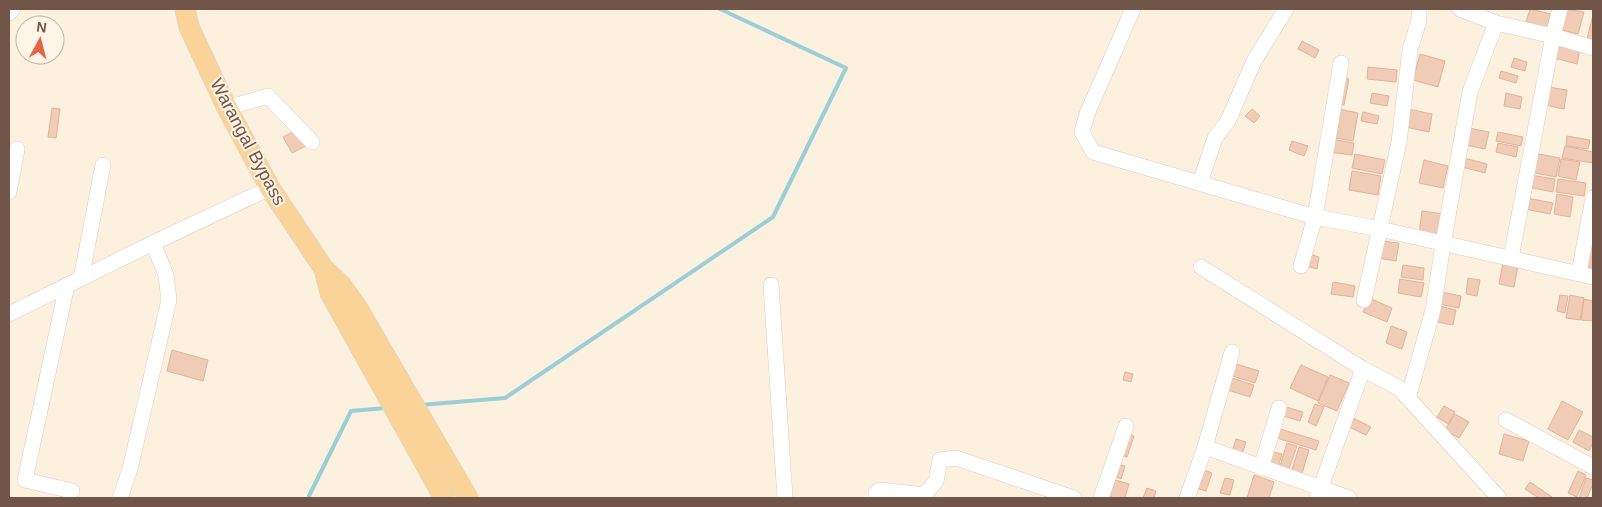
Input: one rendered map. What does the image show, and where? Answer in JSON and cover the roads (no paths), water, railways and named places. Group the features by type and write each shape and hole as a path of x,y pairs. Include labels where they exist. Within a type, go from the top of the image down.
{"main road":[{"name":"Warangal Bypass","path":"185,9 189,27 227,108 270,188 324,270 342,286 357,307 375,356 412,423 444,498"},
{"name":"Warangal Bypass","path":"412,423 468,498"}],"street":[{"path":"9,13 13,9"},
{"path":"1133,9 1082,132 1093,152 1315,216 1586,275 1593,198"},
{"path":"1200,183 1215,138 1228,121 1254,61 1286,9"},
{"path":"1364,300 1399,142 1410,50 1419,20 1419,9"},
{"path":"1460,9 1496,23 1553,36 1593,48"},
{"path":"1511,258 1553,36 1560,9"},
{"path":"1408,398 1433,310 1470,92 1496,23"},
{"path":"1301,266 1315,216 1341,63"},
{"path":"227,108 268,96 312,142"},
{"path":"9,192 17,149"},
{"path":"81,279 103,165"},
{"path":"9,314 270,188"},
{"path":"120,498 130,469 169,300 166,275 153,244"},
{"path":"1201,267 1363,370 1399,388 1499,498"},
{"path":"67,285 25,480 72,491"},
{"path":"771,285 785,498"},
{"path":"1188,498 1232,352"},
{"path":"1319,493 1363,370"},
{"path":"1262,468 1279,408"},
{"path":"1506,420 1593,467"},
{"path":"1101,498 1126,426"},
{"path":"1204,447 1262,468 1319,493 1349,498"},
{"path":"876,498 876,493 881,490 924,495 936,481 940,460 956,458 1074,498"}],"waterway":[{"path":"420,405 505,398 773,217 846,68 720,9"},
{"path":"308,498 351,411 386,408"}]}
